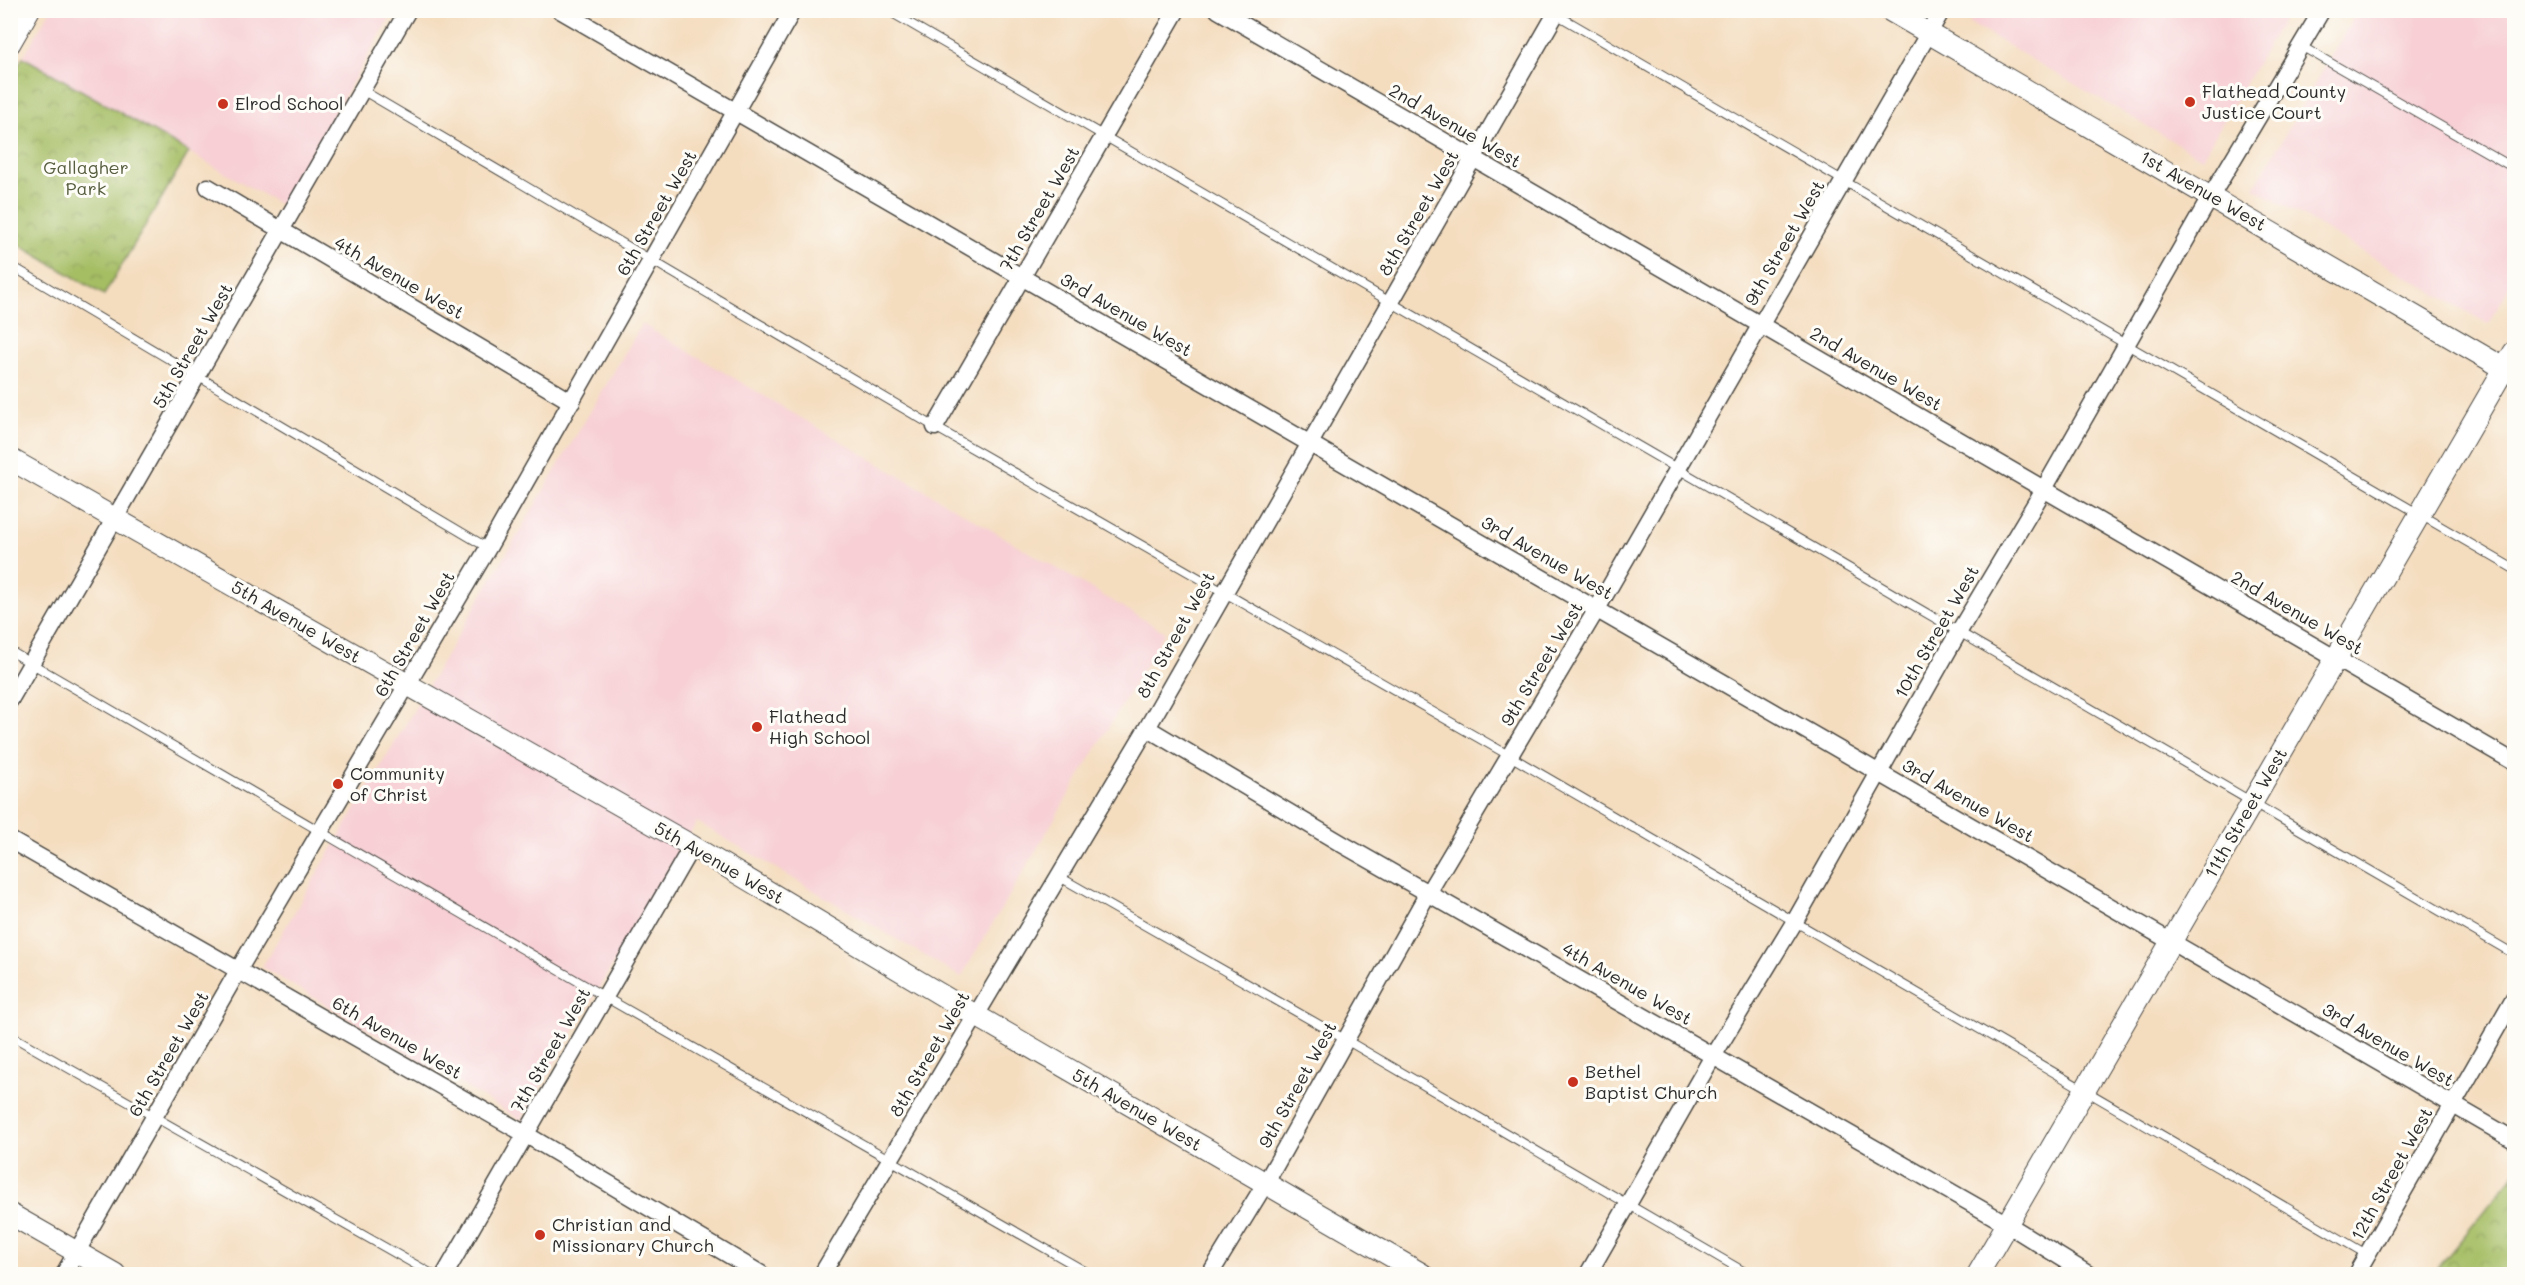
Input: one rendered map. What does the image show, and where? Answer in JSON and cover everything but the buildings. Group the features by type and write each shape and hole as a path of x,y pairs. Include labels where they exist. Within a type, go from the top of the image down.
{"street":[{"path":"10,43 29,10"},
{"name":"5th Street West","path":"10,700 199,376 408,10"},
{"name":"3rd Avenue West","path":"560,10 2514,1140"},
{"name":"6th Street West","path":"64,1275 239,969 489,548 794,10"},
{"name":"7th Street West","path":"935,427 1177,10"},
{"name":"2nd Avenue West","path":"1218,10 2514,762"},
{"name":"1st Avenue West","path":"1889,10 2211,196 2511,365"},
{"name":"9th Street West","path":"1210,1275 1265,1184 1428,893 1597,609 1942,10"},
{"name":"10th Street West","path":"1588,1275 1713,1056 1795,921 1958,633 2127,346 2211,196 2322,10"},
{"name":"8th Street West","path":"822,1275 1147,728 1554,12"},
{"name":"4th Avenue West","path":"207,187 572,402"},
{"name":"11th Street West","path":"1978,1275 2420,514 2511,365"},
{"name":"5th Avenue West","path":"10,459 692,846 975,1015 1422,1275"},
{"name":"4th Avenue West","path":"1147,728 1428,893 2007,1224 2088,1275"},
{"name":"6th Avenue West","path":"10,840 525,1134 761,1275"},
{"name":"7th Street West","path":"445,1275 692,846"},
{"name":"12th Street West","path":"2356,1275 2514,998"},
{"path":"10,1214 115,1275"}],"lane":[{"path":"887,10 2514,954"},
{"path":"1554,12 1842,182 2514,569"},
{"path":"2301,46 2514,168"},
{"path":"362,90 935,427 1510,756 2368,1255"},
{"path":"10,266 489,548"},
{"path":"10,651 605,997 1090,1275"},
{"path":"1058,876 1346,1040 1748,1275"},
{"path":"10,1035 432,1275"}],"shaded area":[{"path":"2288,10 2202,158 1969,23 1976,11"},
{"path":"2501,10 2514,18 2514,279 2488,324 2254,188 2357,11"},
{"name":"Elrod School","path":"50,11 394,11 281,205 23,57"},
{"name":"Flathead High School","path":"642,324 1165,632 961,977 697,822 521,1120 262,967"}],"green space":[{"name":"Gallagher Park","path":"23,57 189,152 104,295 11,240 11,78"},
{"path":"2514,1175 2514,1274 2443,1274 2437,1269"}],"place":[{"name":"Flathead County Justice Court","path":"2190,102"},
{"name":"Elrod School","path":"223,104"},
{"name":"Flathead High School","path":"757,727"},
{"name":"Community of Christ","path":"338,784"},
{"name":"Bethel Baptist Church","path":"1573,1082"},
{"name":"Christian and Missionary Church","path":"540,1235"}]}
